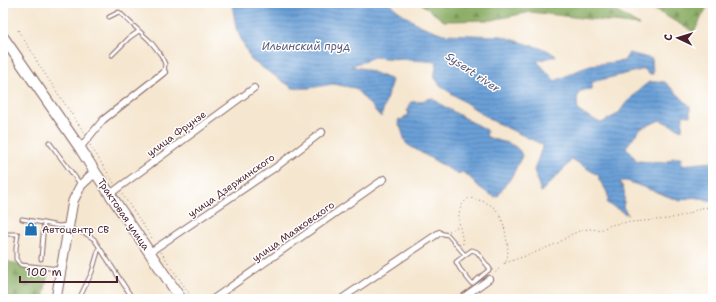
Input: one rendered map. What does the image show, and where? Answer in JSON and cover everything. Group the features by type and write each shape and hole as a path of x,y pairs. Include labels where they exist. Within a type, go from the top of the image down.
{"main road":[{"name":"Трактовая улица","path":"3,37 95,172 114,191 154,249 181,299"}],"street":[{"path":"80,148 103,120 164,72"},
{"name":"улица Фрунзе","path":"114,191 254,88"},
{"name":"улица Дзержинского","path":"154,249 276,167 322,132"},
{"path":"56,299 73,201 81,185 95,172"},
{"name":"улица Маяковского","path":"213,299 384,179"},
{"path":"341,299 441,233"},
{"path":"461,299 489,279"}],"lane":[{"path":"109,17 119,12 150,41 161,55 165,64 164,72"},
{"path":"112,56 129,38 139,31"},
{"path":"49,142 81,185"},
{"path":"22,219 69,227 94,239 133,299"},
{"path":"41,259 44,223"},
{"path":"441,233 448,235 464,254"},
{"path":"3,234 18,234 16,259 21,265 61,270"},
{"path":"79,299 92,272 99,248"},
{"path":"472,250 477,252 490,269 472,284 456,262 464,254 472,250"}],"path":[{"path":"18,30 78,125 86,133 87,139 114,191 154,249 193,299"},
{"path":"464,254 459,215 462,205 468,198 480,200 492,206 500,215 504,225 507,243 508,257 505,263 489,279"},
{"path":"505,263 534,253 582,230 601,230 608,226 620,223 668,219 688,214 700,208 713,208"},
{"path":"441,233 460,226"}],"green space":[{"path":"420,3 602,3 639,25 531,12 492,20 444,21"},
{"path":"643,3 709,3 694,32"},
{"path":"3,260 48,273 43,299 3,299"}],"water":[{"name":"Ильинский пруд","path":"232,3 390,3 397,10 419,25 443,34 501,36 547,50 556,56 537,61 555,81 590,65 624,61 629,53 652,59 653,74 648,74 645,69 592,82 592,89 579,92 577,100 578,111 601,123 618,114 626,103 649,82 665,82 690,106 690,116 683,115 682,130 660,120 640,129 626,147 637,161 665,163 673,158 682,158 681,165 713,162 713,201 693,197 680,201 627,181 621,181 620,183 624,194 623,207 628,215 607,203 608,194 599,180 599,176 572,159 541,192 534,170 543,145 493,121 442,87 434,77 437,62 374,57 351,66 365,69 392,80 381,117 355,88 333,84 309,88 293,88 251,60 236,28"},
{"path":"432,98 486,130 486,136 512,145 520,151 522,156 512,176 498,196 495,197 478,186 471,178 462,172 458,174 406,143 398,122 399,119 402,120 405,116 407,117 409,112 407,111 410,107 408,106 411,102 418,102"}],"place":[{"name":"Автоцентр СВ","path":"31,229"}],"water label":[{"name":"Sysert river","path":"473,72"}]}
